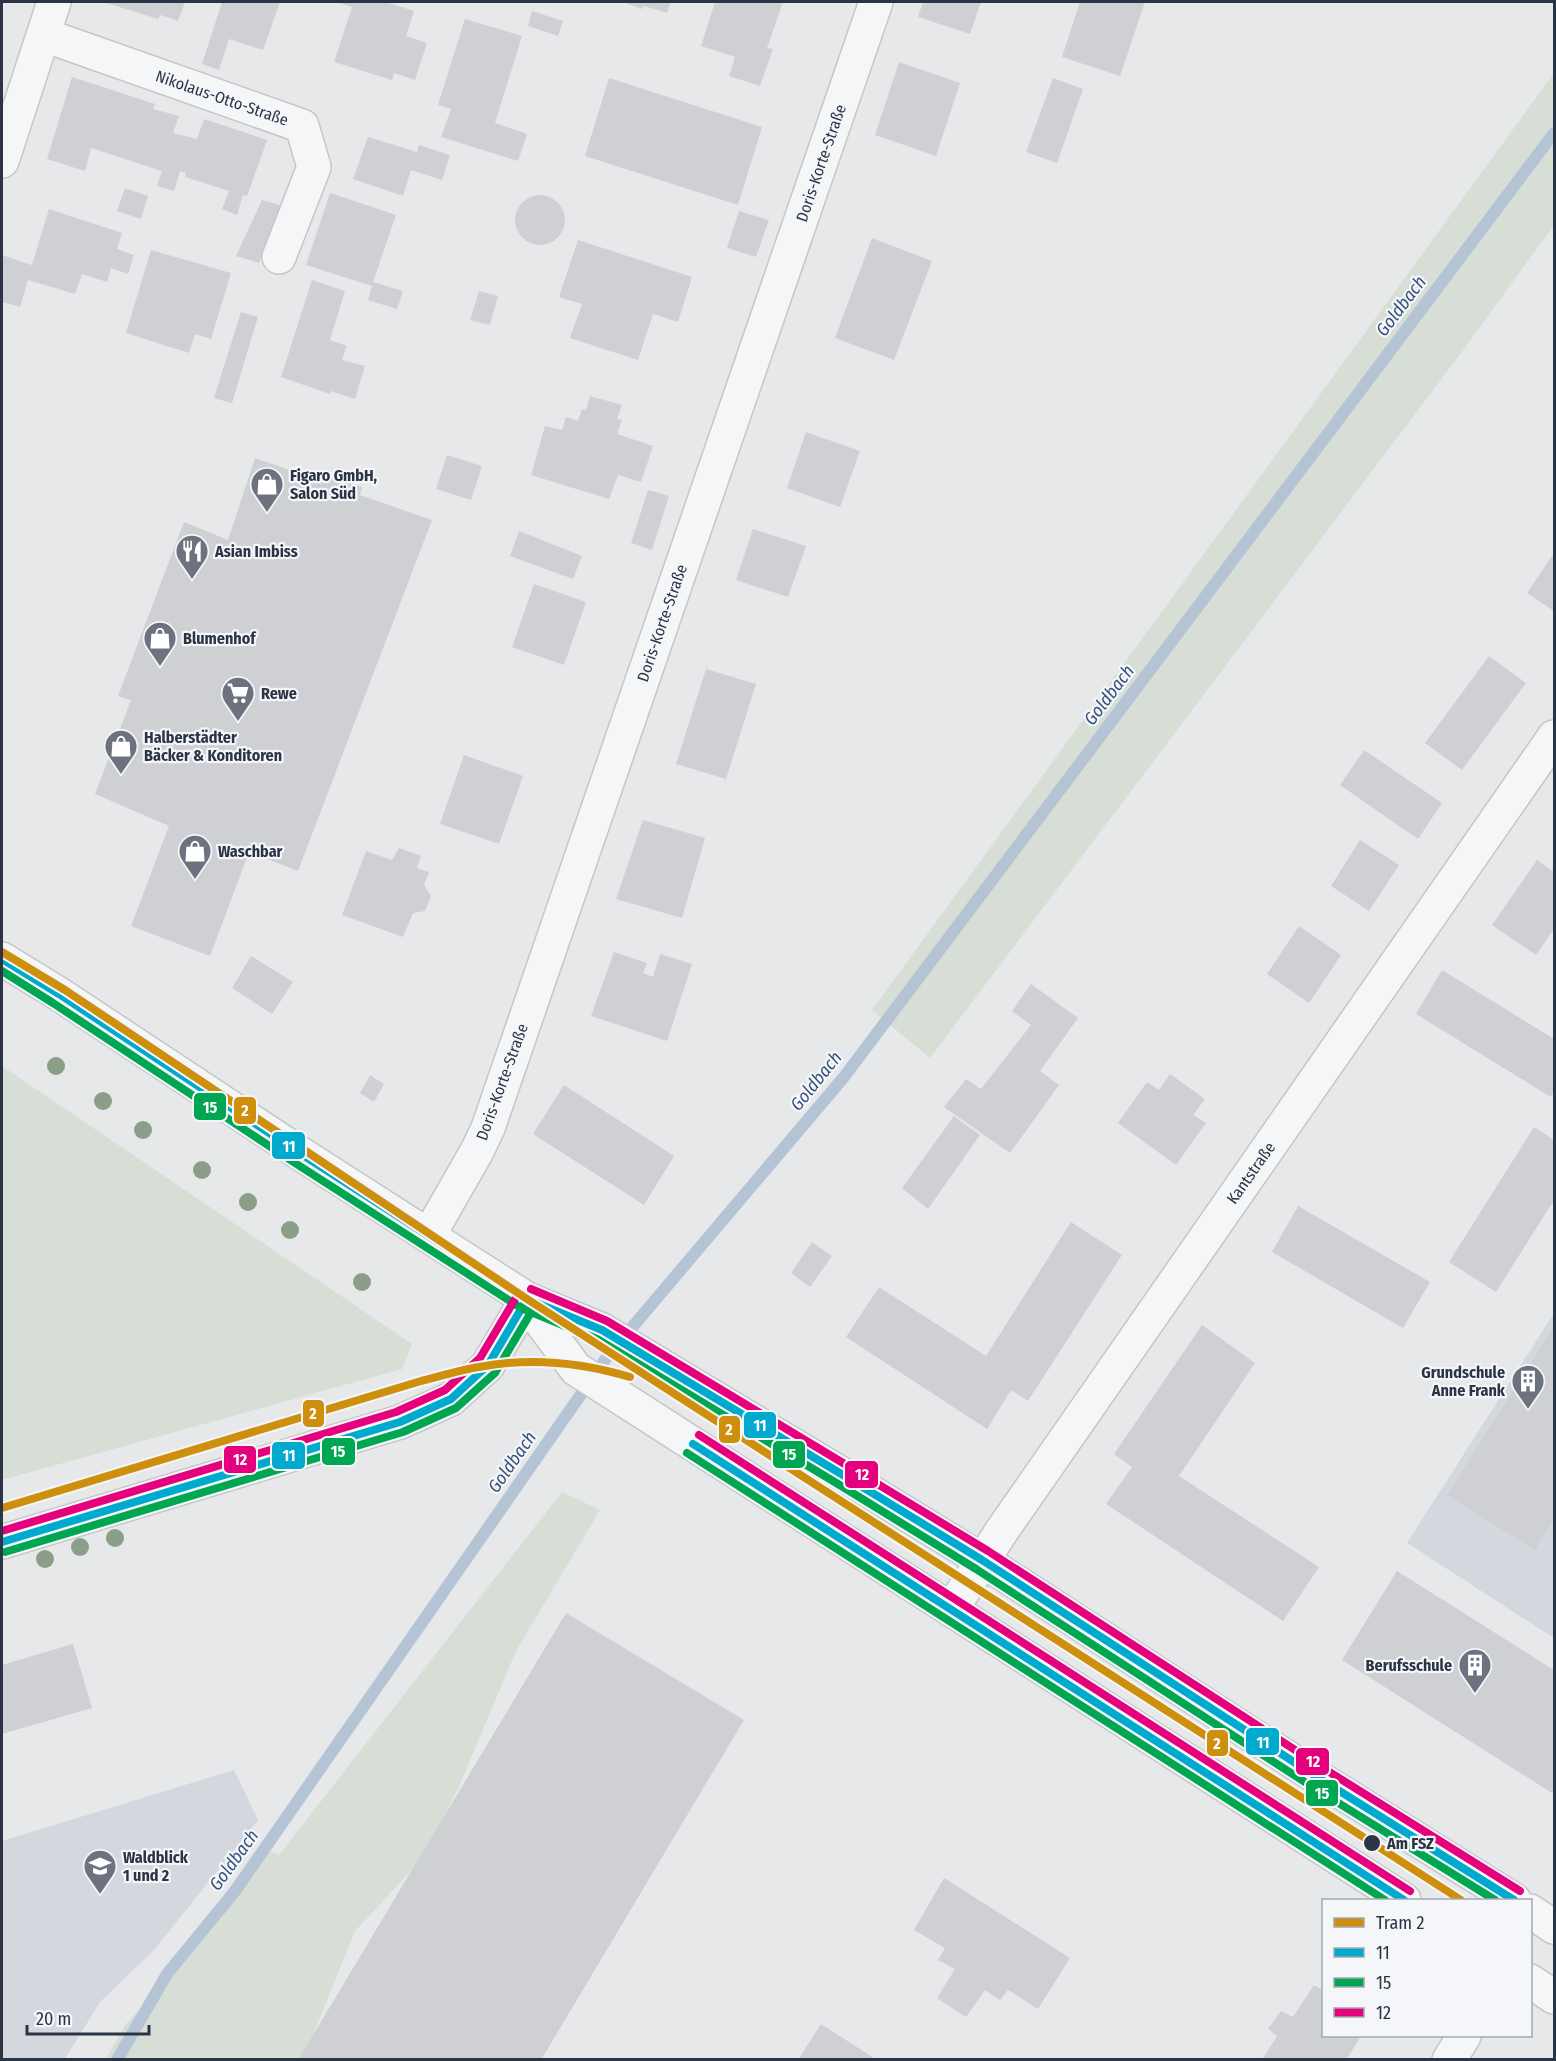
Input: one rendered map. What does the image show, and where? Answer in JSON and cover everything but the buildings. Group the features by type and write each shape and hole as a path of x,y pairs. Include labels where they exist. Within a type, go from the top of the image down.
{"street":[{"path":"2,161 54,2"},
{"name":"Doris-Korte-Straße","path":"429,1235 488,1128 876,2"},
{"name":"Nikolaus-Otto-Straße","path":"44,35 302,126 314,167 279,257"},
{"name":"Kantstraße","path":"951,1610 982,1560 1554,738"},
{"path":"2,959 527,1299 602,1330 982,1560 1505,1899"},
{"path":"527,1299 535,1314 576,1369 622,1396 658,1422 1402,1899"},
{"path":"2,1542 400,1422 441,1404 451,1399 488,1365 527,1299"},
{"path":"1532,1983 1554,1997"},
{"path":"1449,2060 1463,2037"}],"shaded area":[{"path":"1554,73 1554,225 1461,353 930,1058 872,1010"},
{"path":"2,1066 412,1344 402,1369 2,1480"},
{"path":"1554,1313 1554,1638 1407,1543"},
{"path":"562,1492 600,1510 516,1651 460,1784 424,1857 355,1931 303,2059 105,2060 126,2024 183,1961 267,1851 279,1855"},
{"name":"Waldblick 1 und 2","path":"234,1770 258,1820 154,1950 100,2002 65,2059 2,2059 2,1841"}],"waterway":[{"name":"Goldbach","path":"117,2060 167,1974 235,1891 607,1357 844,1077 1554,133"}],"tram line":[{"name":"2","path":"2,952 65,990 527,1299 1459,1899"},
{"name":"2","path":"2,1508 421,1381 472,1368 518,1362 555,1363 593,1368 630,1377"}],"transit line":[{"name":"11","path":"2,959 527,1299 602,1330 843,1475 982,1560 1317,1777 1512,1899"},
{"name":"15","path":"2,971 521,1308 597,1339 838,1484 976,1569 1311,1786 1493,1899"},
{"name":"12","path":"531,1289 607,1321 988,1551 1323,1768 1520,1891"},
{"name":"12","path":"2,1531 396,1412 445,1390 480,1358 518,1294"},
{"name":"11","path":"2,1542 400,1422 451,1399 488,1365 527,1299"},
{"name":"15","path":"5,1552 403,1432 456,1408 495,1373 536,1304"},
{"name":"12","path":"699,1435 1410,1891"},
{"name":"11","path":"693,1444 1402,1899"},
{"name":"15","path":"687,1453 1383,1899"}],"place":[{"name":"Figaro GmbH, Salon Süd","path":"267,513"},
{"name":"Asian Imbiss","path":"192,580"},
{"name":"Blumenhof","path":"160,667"},
{"name":"Rewe","path":"238,722"},
{"name":"Halberstädter Bäcker & Konditoren","path":"121,775"},
{"name":"Waschbar","path":"195,880"},
{"name":"Grundschule Anne Frank","path":"1528,1410"},
{"name":"Berufsschule","path":"1475,1694"},
{"name":"Am FSZ","path":"1372,1843"},
{"name":"Waldblick 1 und 2","path":"100,1895"}]}
